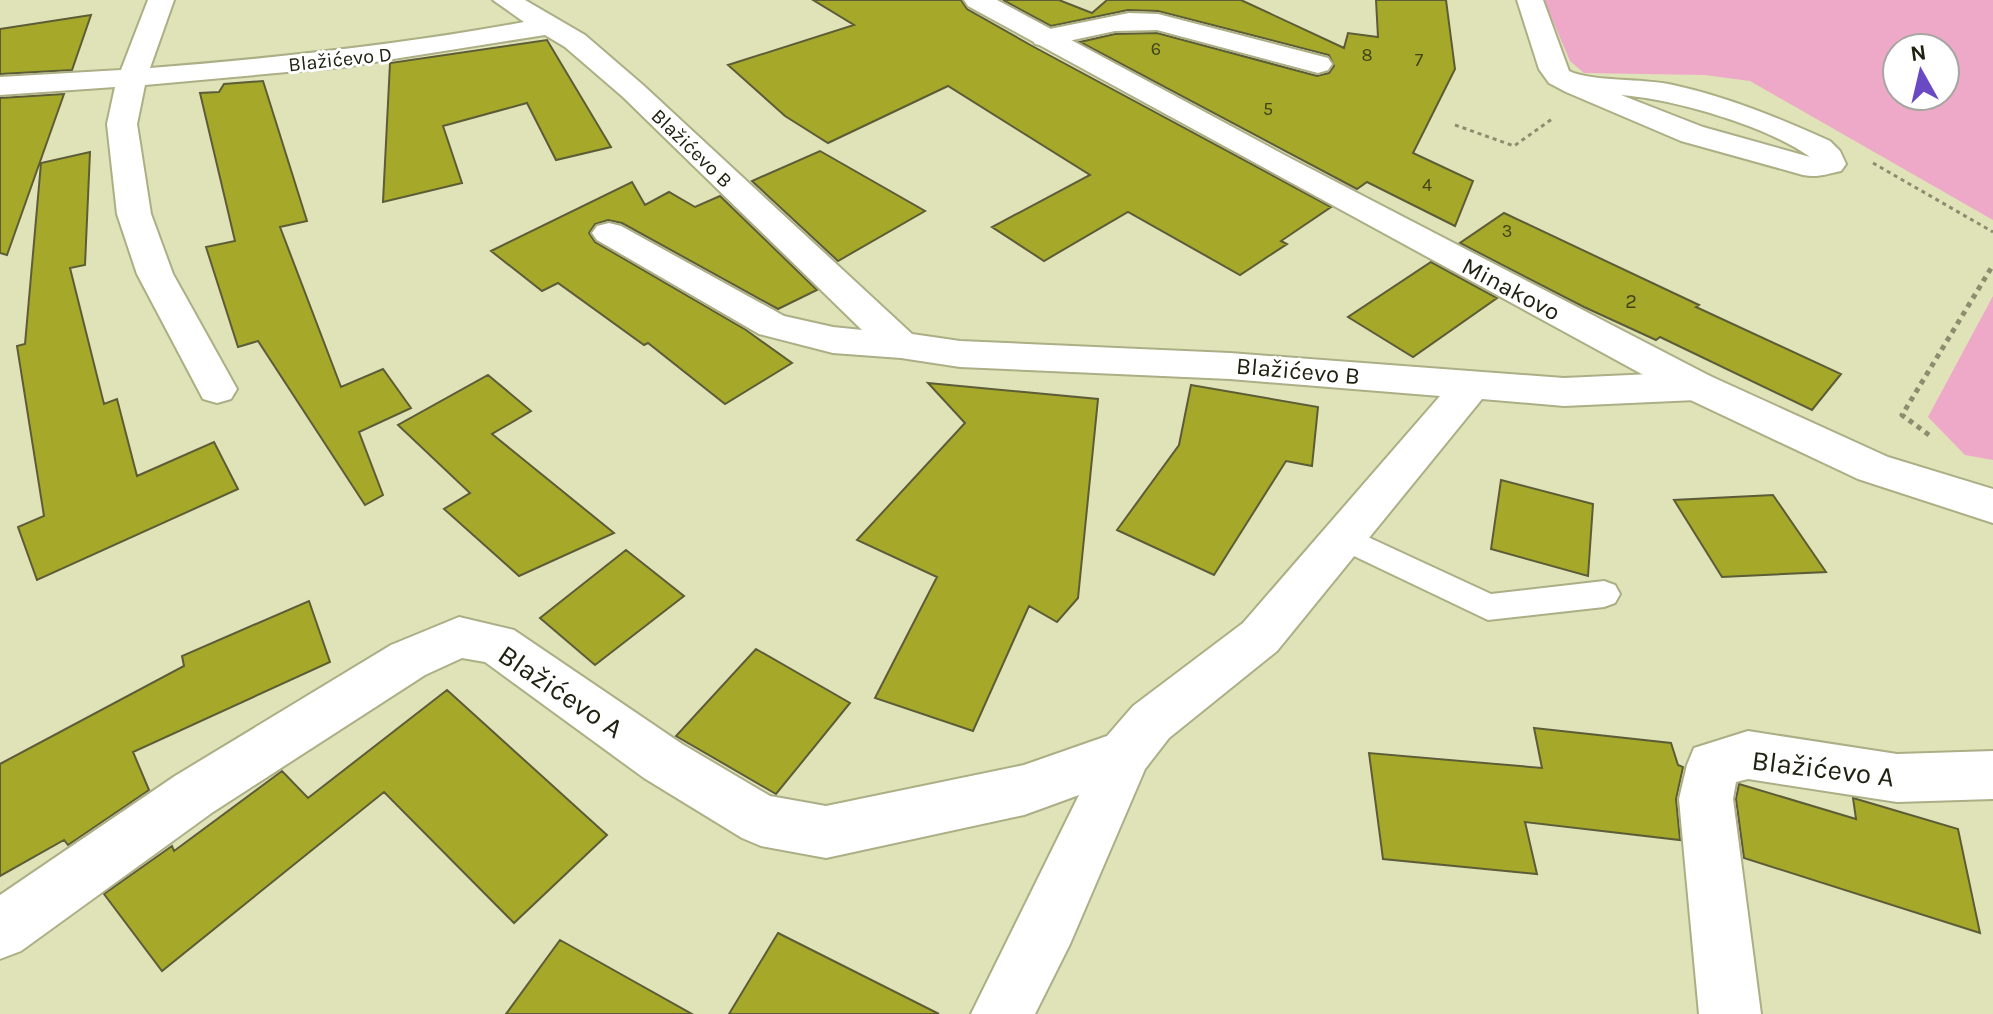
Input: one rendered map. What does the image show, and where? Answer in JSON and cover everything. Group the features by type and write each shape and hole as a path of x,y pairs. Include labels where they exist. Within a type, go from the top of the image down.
{"street":[{"path":"161,0 132,78 122,124 134,214 155,274 217,389"},
{"name":"Blažićevo B","path":"506,0 575,41 633,91 901,345"},
{"name":"Minakovo","path":"977,0 1696,386 1873,468 1993,506"},
{"path":"1530,0 1553,69 1568,99 1814,168 1830,164 1829,158 1819,148 1716,103 1621,85 1568,99"},
{"path":"1045,38 1099,23 1132,19 1158,22 1318,64"},
{"name":"Blažićevo D","path":"0,86 371,57 454,45 547,26"},
{"name":"Blažićevo B","path":"609,233 772,325 833,340 901,345 960,354 1230,366 1564,392 1696,386"},
{"path":"1002,1014 1049,923 1125,754 1151,722 1260,637 1471,386"},
{"name":"Blažićevo A","path":"0,930 194,794 408,660 459,637 497,644 663,761 761,820 826,832 1024,790 1125,754"},
{"name":"Blažićevo A","path":"1730,1014 1706,799 1713,765 1748,755 1897,778 1993,775"}],"lane":[{"path":"1344,538 1488,607 1604,594"}],"path":[{"path":"1455,125 1514,146 1568,99"},
{"path":"1868,160 1993,232"},
{"path":"1930,436 1902,415 1993,265"}],"shaded area":[{"path":"1544,0 1993,0 1993,220 1750,81 1705,75 1584,73 1570,61"},
{"path":"1993,296 1993,460 1965,455 1928,417"}],"building":[{"path":"813,0 961,0 967,9 1034,47 1331,207 1281,241 1287,244 1240,275 1128,212 1044,261 992,227 1090,175 948,86 828,143 785,116 728,65 854,25"},
{"path":"1003,0 1059,0 1092,13 1107,0 1241,0 1344,48 1348,33 1378,37 1376,0 1446,0 1455,69 1413,153 1473,181 1455,226 1367,182 1357,189 1080,42 1115,34 1157,33 1317,76 1329,73 1334,66 1329,55 1158,11 1128,10 1051,26"},
{"path":"91,15 72,70 0,74 0,29"},
{"path":"547,40 611,147 556,160 527,103 443,126 462,183 383,202 390,63"},
{"path":"263,81 307,221 280,227 341,387 383,369 411,408 359,432 383,495 365,505 258,341 238,347 206,247 235,241 200,93 219,92 224,84"},
{"path":"64,94 7,255 0,253 0,98"},
{"path":"820,151 925,211 838,261 752,181"},
{"path":"90,152 85,265 70,268 104,404 117,399 137,476 214,442 238,489 37,580 18,527 44,516 17,346 25,344 41,163"},
{"path":"632,182 645,205 669,192 695,207 720,196 817,290 778,309 622,223 608,220 595,224 589,233 595,242 746,330 792,363 725,404 648,343 644,345 558,283 542,291 491,251"},
{"path":"1504,213 1841,374 1812,410 1660,337 1656,340 1584,307 1460,243"},
{"path":"1431,262 1497,298 1413,357 1348,317"},
{"path":"488,375 531,411 492,434 614,533 519,576 444,509 470,493 398,425"},
{"path":"928,383 1098,399 1078,598 1057,622 1029,606 973,731 875,698 937,577 857,540 965,423"},
{"path":"1191,385 1318,407 1312,466 1286,461 1214,575 1117,530 1179,445"},
{"path":"1501,480 1593,504 1588,576 1491,549"},
{"path":"1773,495 1826,572 1722,577 1674,500"},
{"path":"626,550 684,596 595,665 540,618"},
{"path":"309,601 330,662 133,752 149,790 68,845 64,840 0,876 0,764 184,666 182,656"},
{"path":"756,649 850,703 776,794 676,736"},
{"path":"447,690 607,835 514,923 384,792 162,971 104,894 172,846 174,851 282,771 308,798"},
{"path":"1534,728 1671,743 1678,765 1683,767 1676,799 1680,840 1525,822 1537,874 1383,859 1369,753 1542,768"},
{"path":"1739,784 1856,819 1853,798 1958,829 1980,933 1744,858 1736,799"},
{"path":"778,933 939,1014 729,1014"},
{"path":"560,940 692,1014 506,1014"}]}
